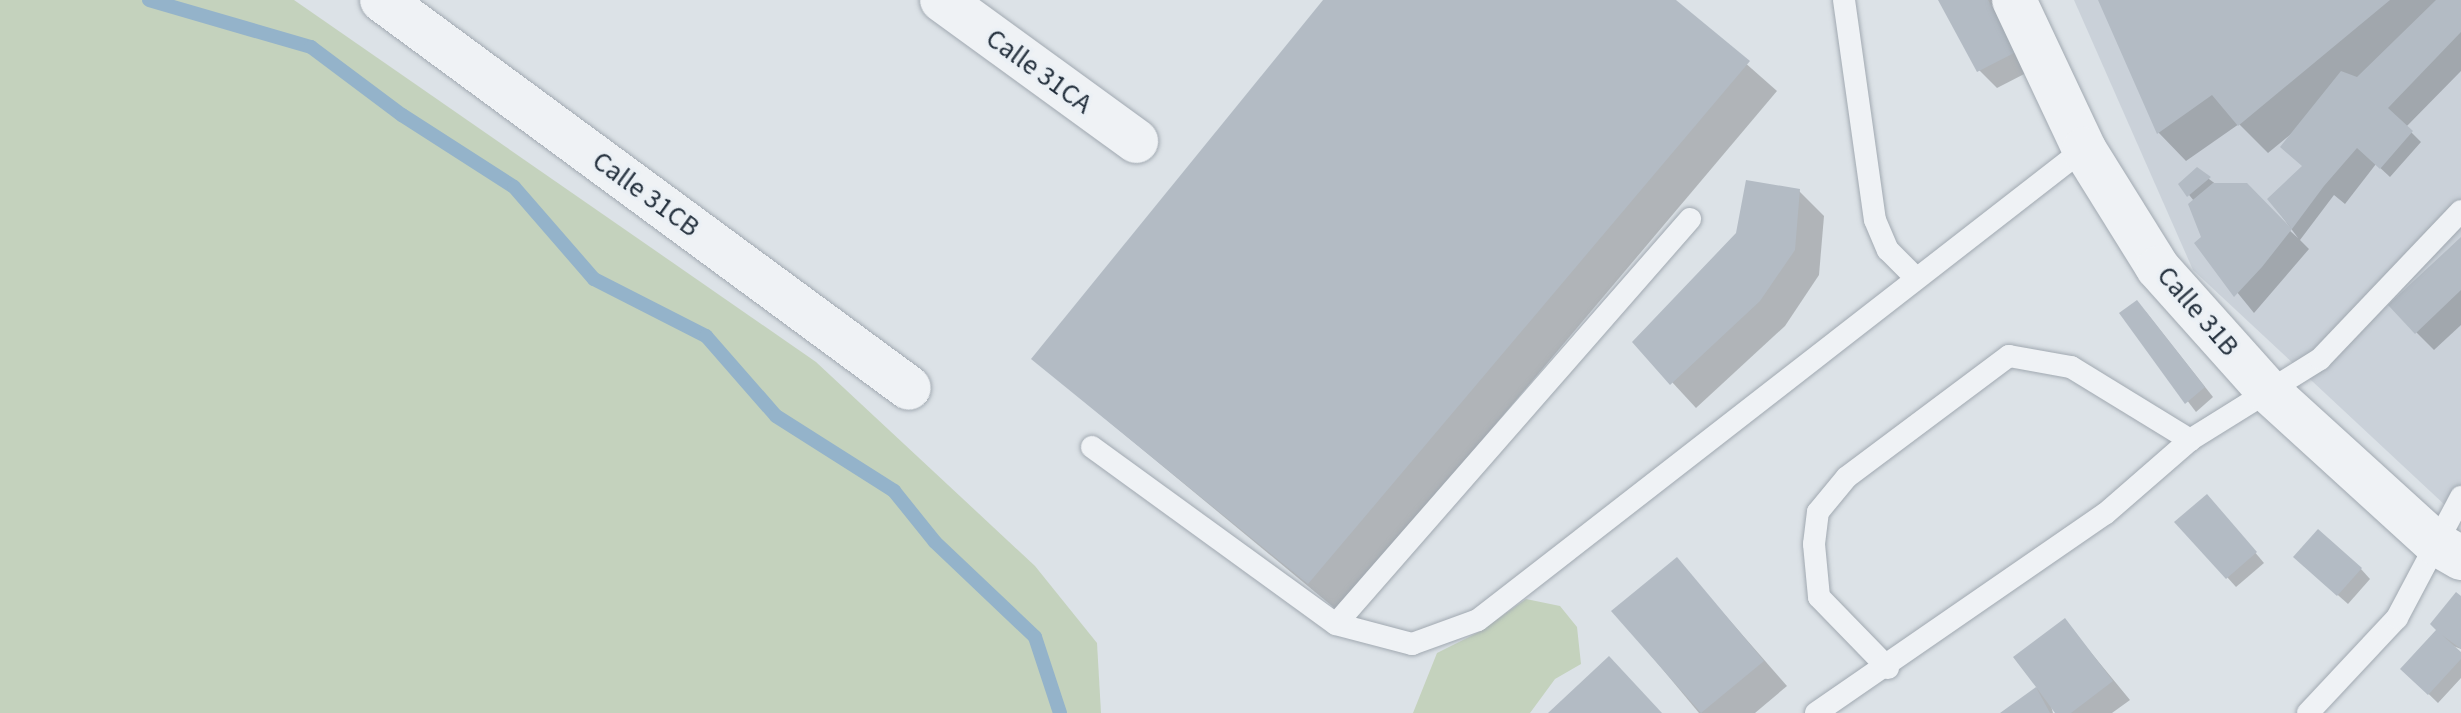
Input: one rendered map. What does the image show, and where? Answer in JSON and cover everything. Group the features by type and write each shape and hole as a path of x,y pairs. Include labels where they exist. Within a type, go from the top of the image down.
{"street":[{"name":"Calle 31CB","path":"382,0 909,388"},
{"name":"Calle 31CA","path":"942,0 1136,141"},
{"name":"Calle 31B","path":"2014,0 2084,149 2158,268 2266,389 2448,551"}],"lane":[{"path":"1844,0 1875,220 1888,250 1914,276"},
{"path":"1092,447 1336,624 1412,644 1478,620 1914,276 2084,149"},
{"path":"1816,713 1888,668 2105,514 2190,440 2266,389 2320,359 2461,211"},
{"path":"1336,624 1690,219"},
{"path":"1888,668 1819,597 1814,544 1818,512 1847,477 2009,356 2071,367 2190,440"},
{"path":"2308,713 2397,618 2448,551 2461,497"}],"shaded area":[{"path":"2074,0 2461,0 2461,520 2193,270"}],"green space":[{"path":"0,0 294,0 816,362 1035,566 1097,643 1101,713 0,713"},
{"path":"1526,599 1560,606 1577,627 1581,664 1555,679 1530,713 1413,713 1437,653 1481,631"}],"building":[{"path":"1323,0 1676,0 1750,61 1308,584 1031,359"},
{"path":"1938,0 1988,0 2016,52 1977,72"},
{"path":"2098,0 2390,0 2238,126 2212,95 2157,134"},
{"path":"2436,0 2461,0 2461,32 2388,108 2413,131 2380,169 2357,148 2292,229 2267,199 2302,166 2280,147 2341,71 2357,77"},
{"path":"2197,167 2211,177 2187,197 2178,184"},
{"path":"1746,180 1800,189 1795,250 1760,301 1670,385 1632,342 1736,233"},
{"path":"2213,183 2247,183 2292,229 2234,297 2194,243 2201,237 2188,204"},
{"path":"2461,237 2461,290 2415,334 2388,305"},
{"path":"2137,300 2205,387 2185,404 2119,313"},
{"path":"2207,494 2257,552 2226,579 2174,522"},
{"path":"2318,529 2362,568 2337,596 2293,557"},
{"path":"1677,557 1764,661 1701,713 1611,611"},
{"path":"2456,592 2461,596 2461,649 2442,635 2461,652 2461,659 2428,695 2400,669 2436,630 2430,624"},
{"path":"2065,618 2113,681 2071,713 2055,713 2013,657"},
{"path":"1609,656 1662,713 1548,713"},
{"path":"2036,687 2050,713 2000,713"}],"waterway":[{"path":"149,0 311,47 402,115 514,187 594,279 706,336 776,416 894,491 935,542 1035,637 1060,713"}]}
